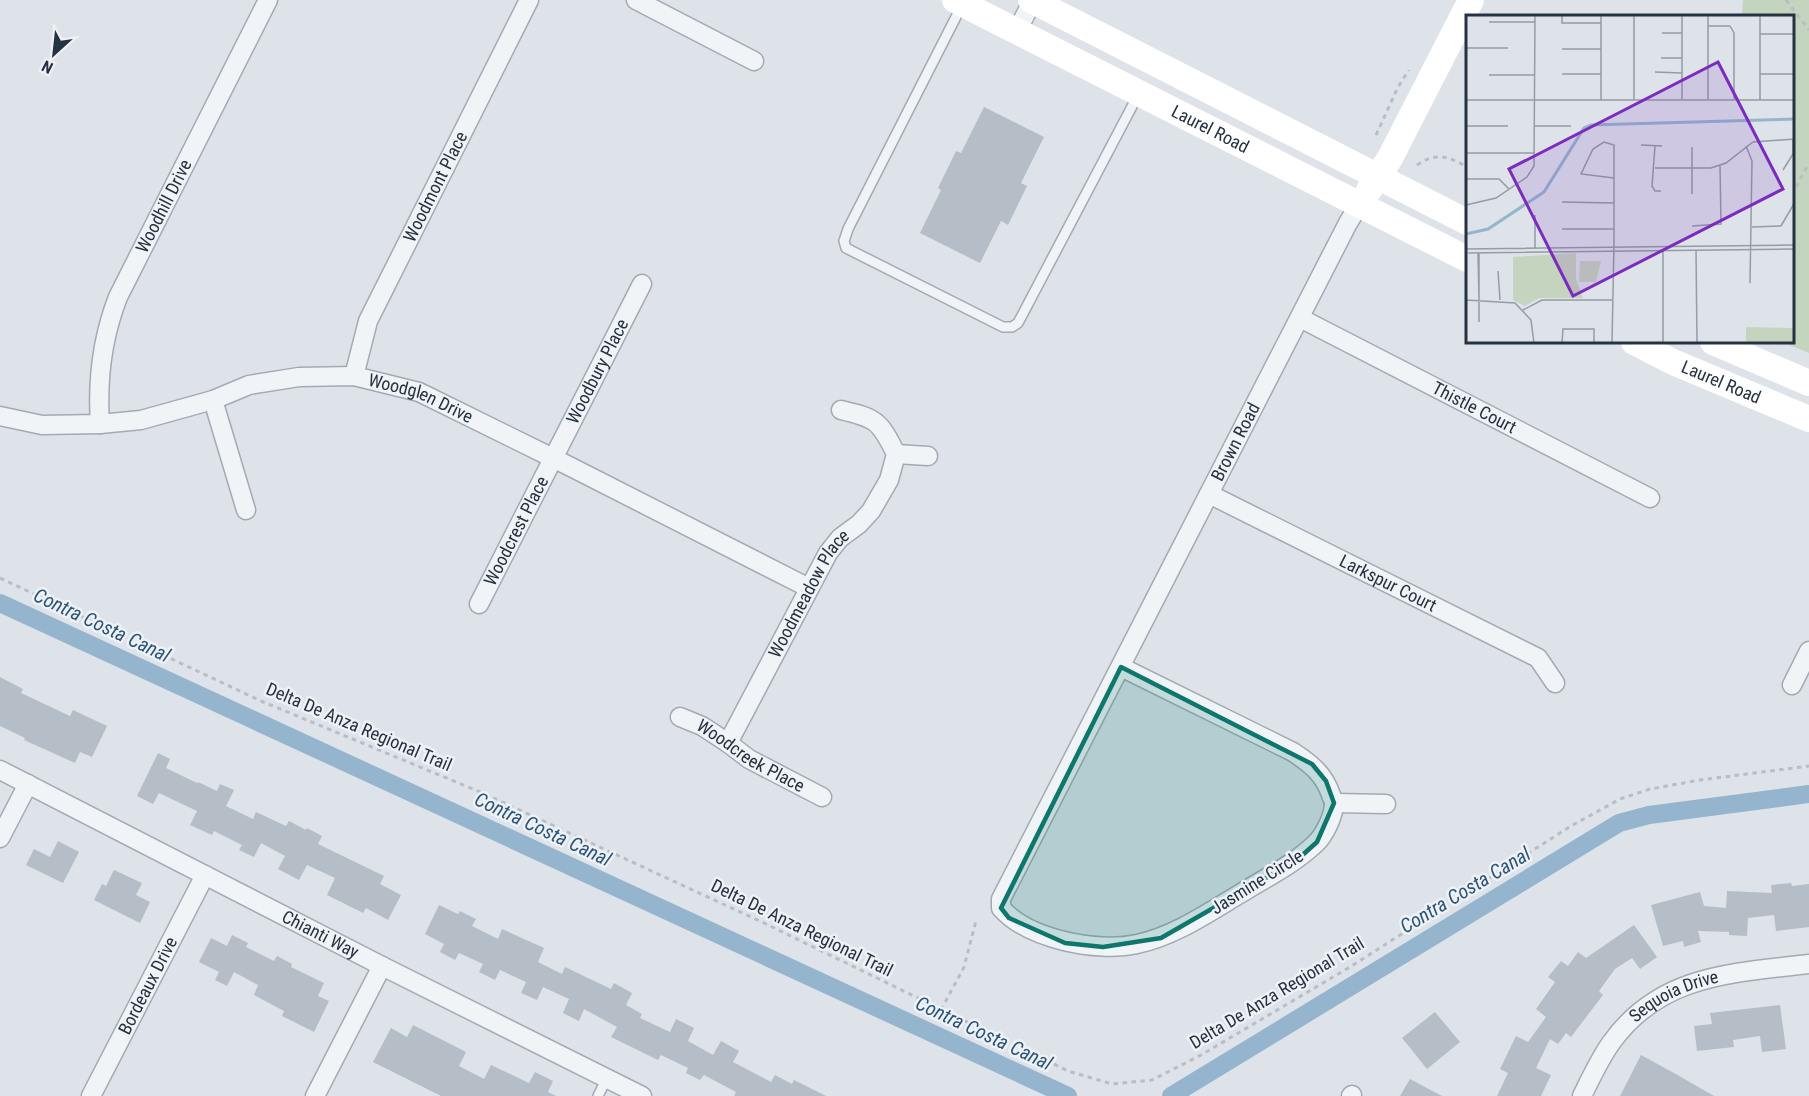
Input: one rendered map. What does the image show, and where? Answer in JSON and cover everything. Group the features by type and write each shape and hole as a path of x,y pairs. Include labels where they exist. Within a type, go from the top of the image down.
{"main road":[{"name":"Laurel Road","path":"1032,0 1466,221"},
{"name":"Brown Road","path":"1359,205 1390,158 1471,0"},
{"name":"Laurel Road","path":"959,2 1466,258"},
{"name":"Laurel Road","path":"1638,344 1673,362 1809,419"},
{"name":"Laurel Road","path":"1718,344 1809,383"}],"street":[{"name":"Woodhill Drive","path":"100,424 102,354 108,322 118,297 268,0"},
{"name":"Woodmont Place","path":"354,376 368,321 529,0"},
{"path":"636,0 754,61"},
{"path":"1017,31 1032,0"},
{"name":"Brown Road","path":"1006,888 1346,226 1359,205"},
{"name":"Woodbury Place","path":"554,458 642,284"},
{"name":"Thistle Court","path":"1300,318 1650,498"},
{"name":"Woodglen Drive","path":"0,416 42,425 100,424 141,420 213,400 249,385 299,377 354,376 419,392 809,588"},
{"path":"213,400 246,510"},
{"path":"840,410 864,415 884,428 896,454 928,456"},
{"name":"Woodmeadow Place","path":"728,743 828,553 840,538 859,524 871,511 889,480 896,454"},
{"name":"Woodcrest Place","path":"479,604 554,458"},
{"name":"Larkspur Court","path":"1209,494 1538,658 1555,682"},
{"path":"1792,685 1809,651"},
{"path":"1121,667 1293,752 1312,764 1326,781 1334,804 1386,804"},
{"name":"Woodcreek Place","path":"680,717 702,726 749,759 822,797"},
{"name":"Chianti Way","path":"0,770 382,966 642,1096"},
{"path":"0,838 28,784"},
{"name":"Jasmine Circle","path":"1006,888 1001,899 1001,908 1009,918 1065,943 1103,947 1143,943 1161,938 1190,923 1297,860 1317,842 1329,821 1334,804"},
{"name":"Bordeaux Drive","path":"91,1096 205,875"},
{"name":"Sequoia Drive","path":"1582,1096 1611,1043 1625,1026 1641,1012 1676,989 1714,976 1809,964"},
{"path":"315,1096 382,966"}],"lane":[{"path":"959,2 848,229 844,241 846,248 1003,327 1012,327 1018,323 1139,93"},
{"path":"598,1096 607,1078"}],"path":[{"path":"1786,0 1809,30"},
{"path":"1417,165 1428,157 1442,156 1455,159 1466,166"},
{"path":"1794,191 1809,163"},
{"name":"Delta De Anza Regional Trail","path":"0,578 261,701 485,794 764,923 1068,1071 1112,1084 1152,1080 1201,1055 1350,967 1571,826 1620,799 1650,789 1700,780 1809,766"},
{"path":"941,1010 964,967 976,921"}],"highlighted area":[{"path":"1121,667 1312,764 1326,781 1334,803 1317,842 1297,860 1161,938 1103,947 1065,943 1009,918 1001,908"}],"green space":[{"path":"1743,0 1809,0 1809,353 1787,344 1794,344 1794,15 1742,15"}],"building":[{"path":"984,107 1044,137 1021,183 1027,186 1008,225 1001,221 980,263 920,233 941,190 938,188 956,151 961,153"},
{"path":"0,677 23,689 21,693 70,716 73,710 107,726 92,757 80,752 75,763 24,740 25,738 0,726"},
{"path":"158,753 170,759 166,768 217,791 220,784 234,790 226,806 253,819 256,812 286,826 289,821 306,830 307,828 322,836 318,844 384,876 380,884 401,895 388,920 366,908 363,913 327,895 335,878 307,865 299,880 278,869 285,856 261,843 254,857 239,850 242,845 214,831 212,835 190,825 197,811 159,793 153,804 137,796"},
{"path":"58,841 79,852 63,883 26,865 34,849 50,857"},
{"path":"114,870 142,883 136,895 150,902 140,923 94,900 102,884 106,886"},
{"path":"1791,883 1792,886 1809,884 1809,927 1776,931 1774,915 1748,918 1747,936 1729,935 1729,932 1698,931 1701,942 1684,947 1683,941 1663,946 1651,905 1700,892 1704,906 1726,908 1727,891 1772,893 1771,885"},
{"path":"439,905 458,914 460,911 476,919 472,926 498,939 502,929 544,948 538,962 562,974 565,967 611,989 614,983 632,993 626,1005 642,1014 640,1018 670,1032 676,1019 694,1028 688,1041 713,1055 721,1041 739,1051 733,1062 771,1082 775,1075 792,1084 794,1080 826,1096 734,1096 736,1092 704,1075 700,1080 686,1073 688,1068 661,1055 658,1060 611,1037 617,1027 584,1009 579,1021 563,1013 569,999 543,987 537,1000 521,993 526,982 500,970 495,980 479,972 483,964 459,953 455,960 440,952 444,944 425,934"},
{"path":"1634,925 1657,957 1640,969 1632,958 1615,969 1599,991 1603,995 1571,1037 1566,1033 1558,1044 1550,1039 1536,1068 1551,1075 1541,1096 1497,1096 1508,1073 1500,1069 1516,1036 1528,1042 1546,1017 1536,1009 1555,982 1548,977 1561,961 1568,966 1578,952 1586,958"},
{"path":"232,935 248,943 246,947 274,961 277,956 292,964 291,967 324,983 318,996 329,1001 314,1032 282,1016 284,1011 254,995 258,985 234,972 227,986 215,980 219,972 199,962 211,938 227,946"},
{"path":"1780,1005 1786,1049 1762,1052 1760,1036 1733,1040 1734,1047 1697,1051 1694,1026 1712,1024 1710,1013"},
{"path":"1435,1012 1460,1042 1427,1069 1402,1038"},
{"path":"413,1025 466,1052 459,1066 484,1079 491,1065 529,1083 535,1072 553,1081 548,1092 556,1096 441,1096 373,1062 391,1028 407,1037"},
{"path":"1641,1055 1674,1073 1714,1096 1620,1096"},
{"path":"1410,1079 1442,1096 1400,1096"}],"waterway":[{"name":"Contra Costa Canal","path":"0,603 1068,1096"},
{"name":"Contra Costa Canal","path":"1171,1096 1619,823 1649,815 1809,794"}]}
